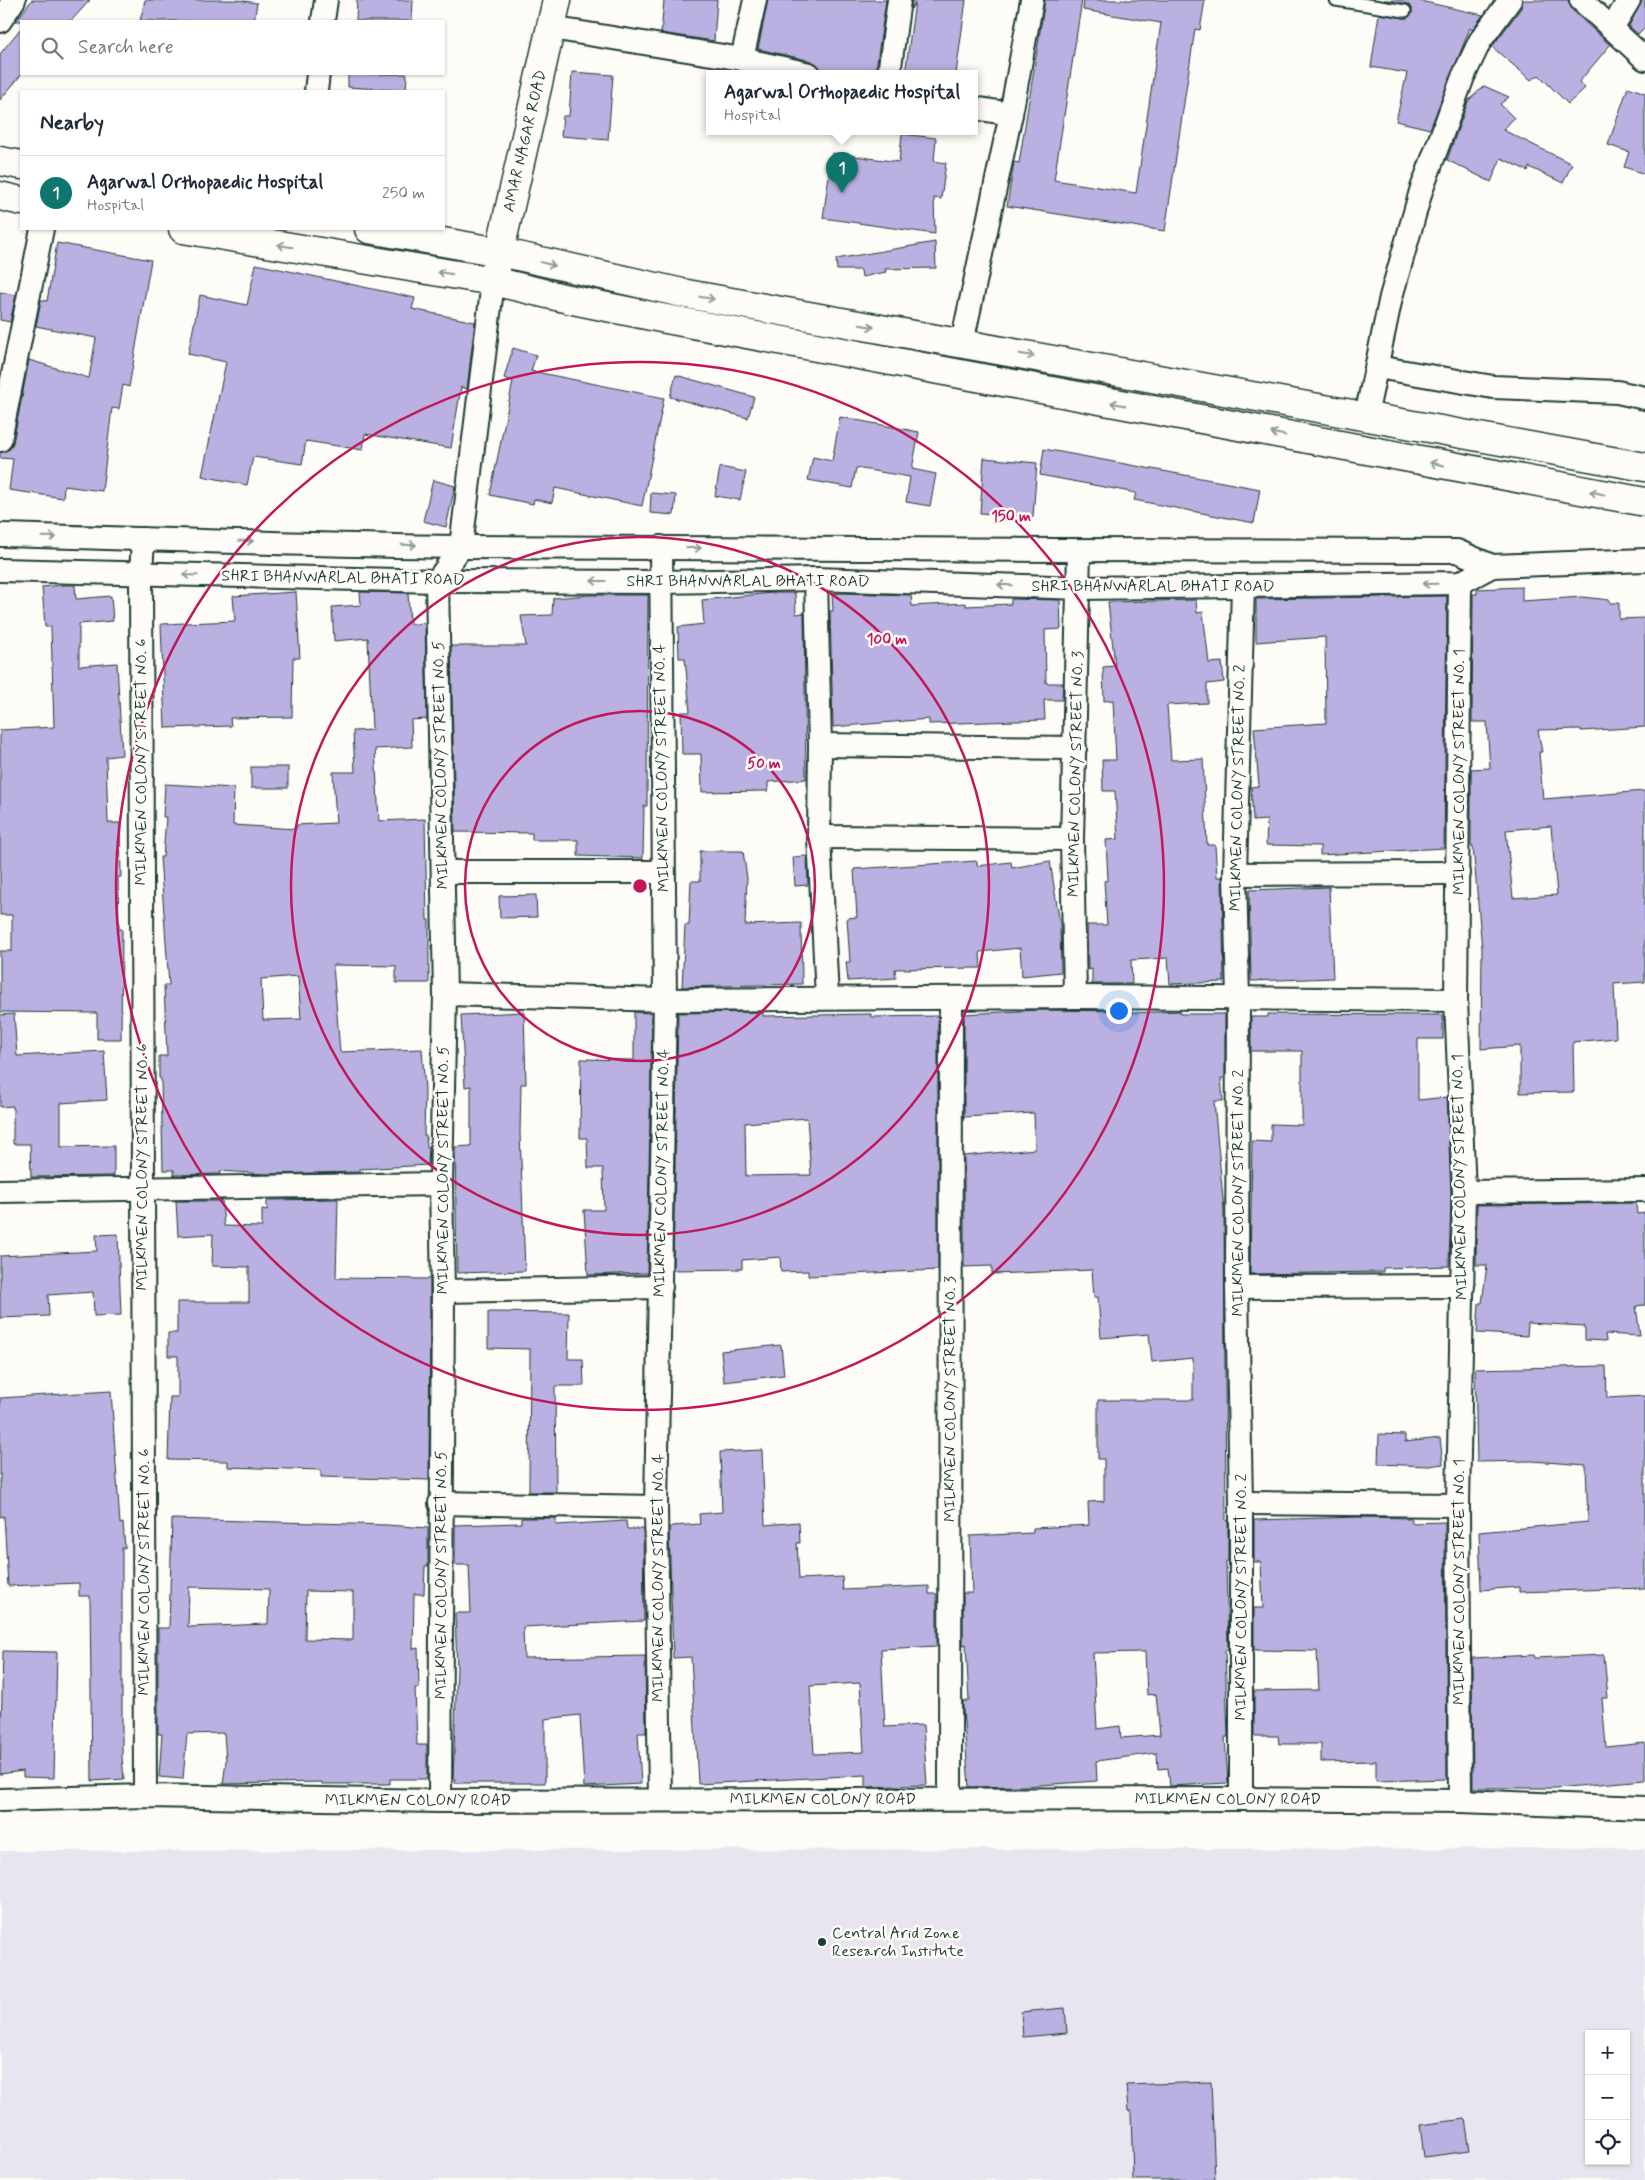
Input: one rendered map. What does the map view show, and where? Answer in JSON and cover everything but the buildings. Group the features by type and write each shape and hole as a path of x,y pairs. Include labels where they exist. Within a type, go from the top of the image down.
{"main road":[{"name":"AMAR NAGAR ROAD","path":"493,281 556,0"},
{"path":"0,161 20,165"},
{"path":"0,196 20,201"},
{"path":"189,230 493,281 568,300 681,322 1645,502"},
{"path":"374,230 500,252 686,294 962,343 1368,407 1645,467"}],"street":[{"path":"0,21 14,0"},
{"path":"324,20 326,0"},
{"path":"742,59 755,0"},
{"path":"889,70 899,0"},
{"path":"962,343 1011,114 1032,0"},
{"path":"1368,407 1390,296 1421,191 1463,76 1480,41 1510,0"},
{"path":"1581,0 1645,59"},
{"path":"1612,28 1629,0"},
{"path":"551,28 742,59 791,70"},
{"path":"316,90 318,75"},
{"path":"978,109 1011,114"},
{"path":"0,440 42,230"},
{"path":"437,580 461,547 493,281"},
{"path":"1376,372 1493,387 1617,392 1645,398"},
{"name":"SHRI BHANWARLAL BHATI ROAD","path":"0,536 461,547 1457,552 1492,566 1645,560"},
{"name":"MILKMEN COLONY STREET NO. 6","path":"143,539 141,574 145,1796"},
{"name":"MILKMEN COLONY STREET NO. 4","path":"660,547 665,1000 656,1506 660,1800"},
{"name":"MILKMEN COLONY STREET NO. 3","path":"1075,997 1072,839 1080,551"},
{"name":"SHRI BHANWARLAL BHATI ROAD","path":"0,570 437,580 660,582 816,579 1080,588 1460,584 1492,566"},
{"path":"816,579 820,745 819,837 827,998"},
{"name":"MILKMEN COLONY STREET NO. 5","path":"437,580 445,994 441,1184 443,1291 440,1503 440,1801"},
{"name":"MILKMEN COLONY STREET NO. 1","path":"1460,584 1456,1000 1464,1192 1458,1505 1460,1801"},
{"name":"MILKMEN COLONY STREET NO. 2","path":"1241,1799 1241,1504 1237,1287 1238,1000 1235,874 1243,586"},
{"path":"820,745 1075,748"},
{"path":"819,837 1072,839"},
{"path":"444,872 663,872"},
{"path":"1235,874 1458,873"},
{"path":"445,994 665,1000 1075,997 1238,1000 1456,1000"},
{"name":"MILKMEN COLONY STREET NO. 3","path":"950,1799 951,998"},
{"path":"0,1190 441,1184"},
{"path":"1464,1192 1645,1190"},
{"path":"1237,1287 1463,1286"},
{"path":"443,1291 661,1287"},
{"path":"440,1503 656,1506"},
{"path":"1241,1504 1458,1505"},
{"name":"MILKMEN COLONY ROAD","path":"0,1800 145,1796 440,1801 1241,1799 1460,1801 1645,1808"}],"lane":[{"path":"1336,0 1405,11"}],"shaded area":[{"name":"Central Arid Zone Research Institute","path":"1645,1848 1645,2180 0,2180 0,1851"}],"place":[{"name":"Agarwal Orthopaedic Hospital","path":"842,193"},
{"name":"Central Arid Zone Research Institute","path":"822,1942"}]}
